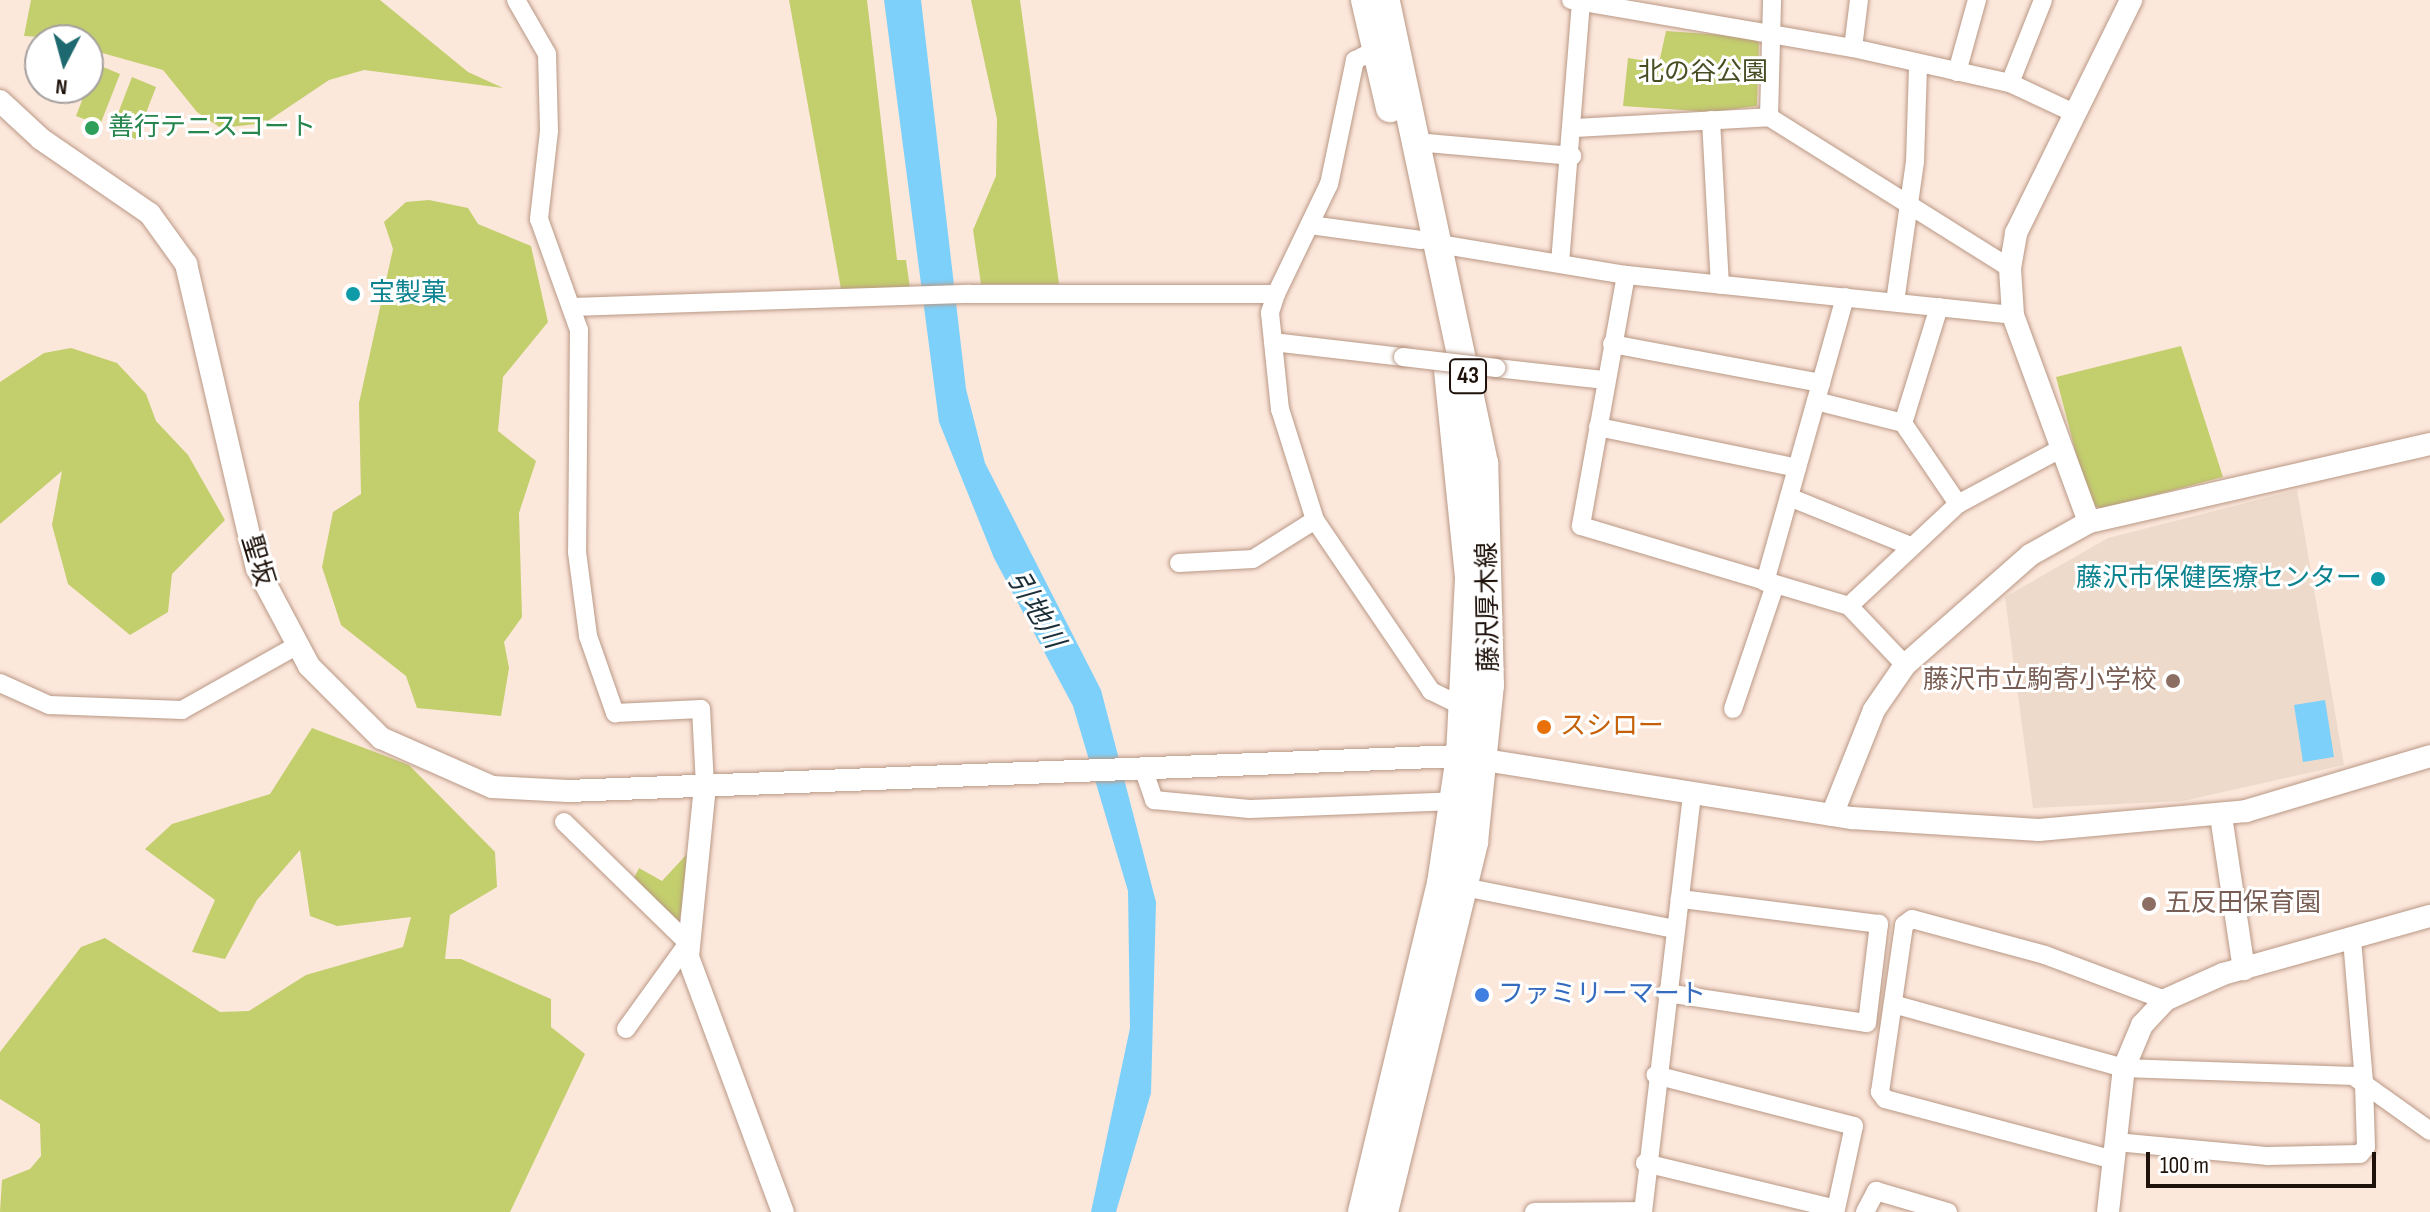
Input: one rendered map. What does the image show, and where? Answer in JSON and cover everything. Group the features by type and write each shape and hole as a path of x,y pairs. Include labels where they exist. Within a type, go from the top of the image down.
{"main road":[{"name":"藤沢厚木線","path":"1362,1212 1455,801 1473,758 1464,707 1469,577 1463,467 1416,142 1386,45 1365,0"},
{"name":"藤沢厚木線","path":"1384,1212 1464,887 1473,758 1484,463 1386,45 1386,0"}],"street":[{"path":"516,0 547,54 549,131 539,219 572,307 580,350 577,552 588,636 615,713 701,709 705,786 688,943 783,1212"},
{"path":"1665,0 1665,20"},
{"path":"1769,117 1772,0"},
{"path":"1853,48 1859,0"},
{"path":"1957,72 1977,0"},
{"path":"2010,83 2043,0"},
{"path":"2089,522 2013,315 2010,268 2016,233 2072,112 2131,0"},
{"path":"1560,263 1575,128 1578,2 1665,20 1770,32 1853,48 2010,83 2072,112"},
{"path":"1386,45 1355,60 1338,156 1310,225 1276,294 1273,342 1286,435 1315,520 1431,691 1464,707"},
{"path":"1895,302 1909,207 1918,64"},
{"name":"聖坂","path":"0,101 150,214 186,264 257,568 296,646 358,719 449,774 527,791 1473,758 1832,815 2039,830 2221,816 2430,756"},
{"path":"1575,128 1769,117 2010,268"},
{"path":"1711,120 1720,285"},
{"path":"1416,142 1572,156"},
{"path":"1310,225 1626,275 2013,315"},
{"path":"1626,275 1581,526 1849,606 1905,665"},
{"path":"572,307 910,295 1276,294"},
{"path":"1733,709 1770,583 1789,497 1845,297"},
{"path":"1903,423 1939,307"},
{"path":"1273,342 1605,380"},
{"path":"1612,344 1818,392 1903,423 1958,504"},
{"path":"1598,427 1797,468"},
{"path":"1832,815 1874,710 1905,665 1997,578 2089,522 2430,444"},
{"path":"1849,606 1908,545 1958,504 2062,448"},
{"path":"1789,497 1908,545"},
{"path":"1179,563 1253,559 1315,520"},
{"path":"0,683 49,705 182,710 296,646"},
{"path":"1138,769 1154,800 1250,809 1455,801"},
{"path":"1534,1212 1643,1212 1655,1075 1692,792"},
{"path":"2221,816 2244,969"},
{"path":"564,822 688,943"},
{"path":"1464,887 1674,929"},
{"path":"1666,993 1867,1023 1879,924 1680,899"},
{"path":"2108,1212 2124,1068 2142,1025 2165,1000 2244,969 2430,916"},
{"path":"2165,1000 2045,955 1912,919 1904,925 1885,1099 2115,1151 2268,1156 2360,1154 2366,1147 2364,1082 2352,940"},
{"path":"626,1029 688,943"},
{"path":"1893,1004 2124,1068 2364,1082 2430,1131"},
{"path":"1645,1163 1836,1209 1854,1126 1655,1075"},
{"path":"1865,1212 1876,1191 1948,1212"}],"shaded area":[{"name":"藤沢市立駒寄小学校","path":"2297,490 2344,765 2183,801 2033,808 2005,597 2108,538"}],"green space":[{"path":"31,0 380,0 468,72 503,88 364,70 329,80 265,123 221,128 197,112 163,70 104,53 104,24 26,24"},
{"path":"789,0 867,0 897,260 906,260 910,288 841,289"},
{"path":"971,0 1020,0 1059,284 981,284 973,230 996,176 997,119"},
{"name":"北の谷公園","path":"1666,31 1751,37 1759,43 1757,106 1711,112 1623,106 1628,58 1659,63"},
{"path":"104,67 120,74 100,125 76,116 81,104 104,104"},
{"path":"132,77 156,87 136,139 112,129"},
{"path":"429,200 468,208 478,224 531,246 548,322 503,377 498,431 536,461 519,513 522,617 504,642 509,668 501,716 417,708 406,676 341,625 322,567 333,512 361,494 359,403 393,249 384,222 406,202"},
{"path":"2181,346 2223,477 2102,509 2089,503 2056,377"},
{"path":"71,348 117,363 146,394 156,421 188,455 225,520 172,574 168,612 130,635 68,584 52,525 62,471 0,524 0,382 44,353"},
{"path":"312,728 409,765 495,852 497,887 450,915 445,959 461,959 551,999 551,1027 585,1054 510,1212 0,1212 2,1180 30,1169 41,1156 40,1124 0,1099 0,1052 81,947 105,938 220,1012 249,1011 306,975 403,947 411,917 337,926 310,916 300,850 257,900 225,959 192,952 215,900 145,849 172,824 270,794"},
{"path":"687,854 686,888 678,926 633,880 639,868 662,881"}],"water":[{"name":"引地川","path":"884,0 921,0 966,389 985,463 1101,690 1156,902 1151,1093 1116,1212 1091,1212 1130,1028 1128,891 1073,706 994,558 939,422"},
{"path":"2325,700 2334,757 2303,762 2294,705"}],"place":[{"name":"善行テニスコート","path":"92,128"},
{"name":"宝製菓","path":"353,294"},
{"name":"藤沢市保健医療センター","path":"2378,579"},
{"name":"藤沢市立駒寄小学校","path":"2173,681"},
{"name":"スシロー","path":"1544,727"},
{"name":"五反田保育園","path":"2149,904"},
{"name":"ファミリーマート","path":"1482,995"}]}
